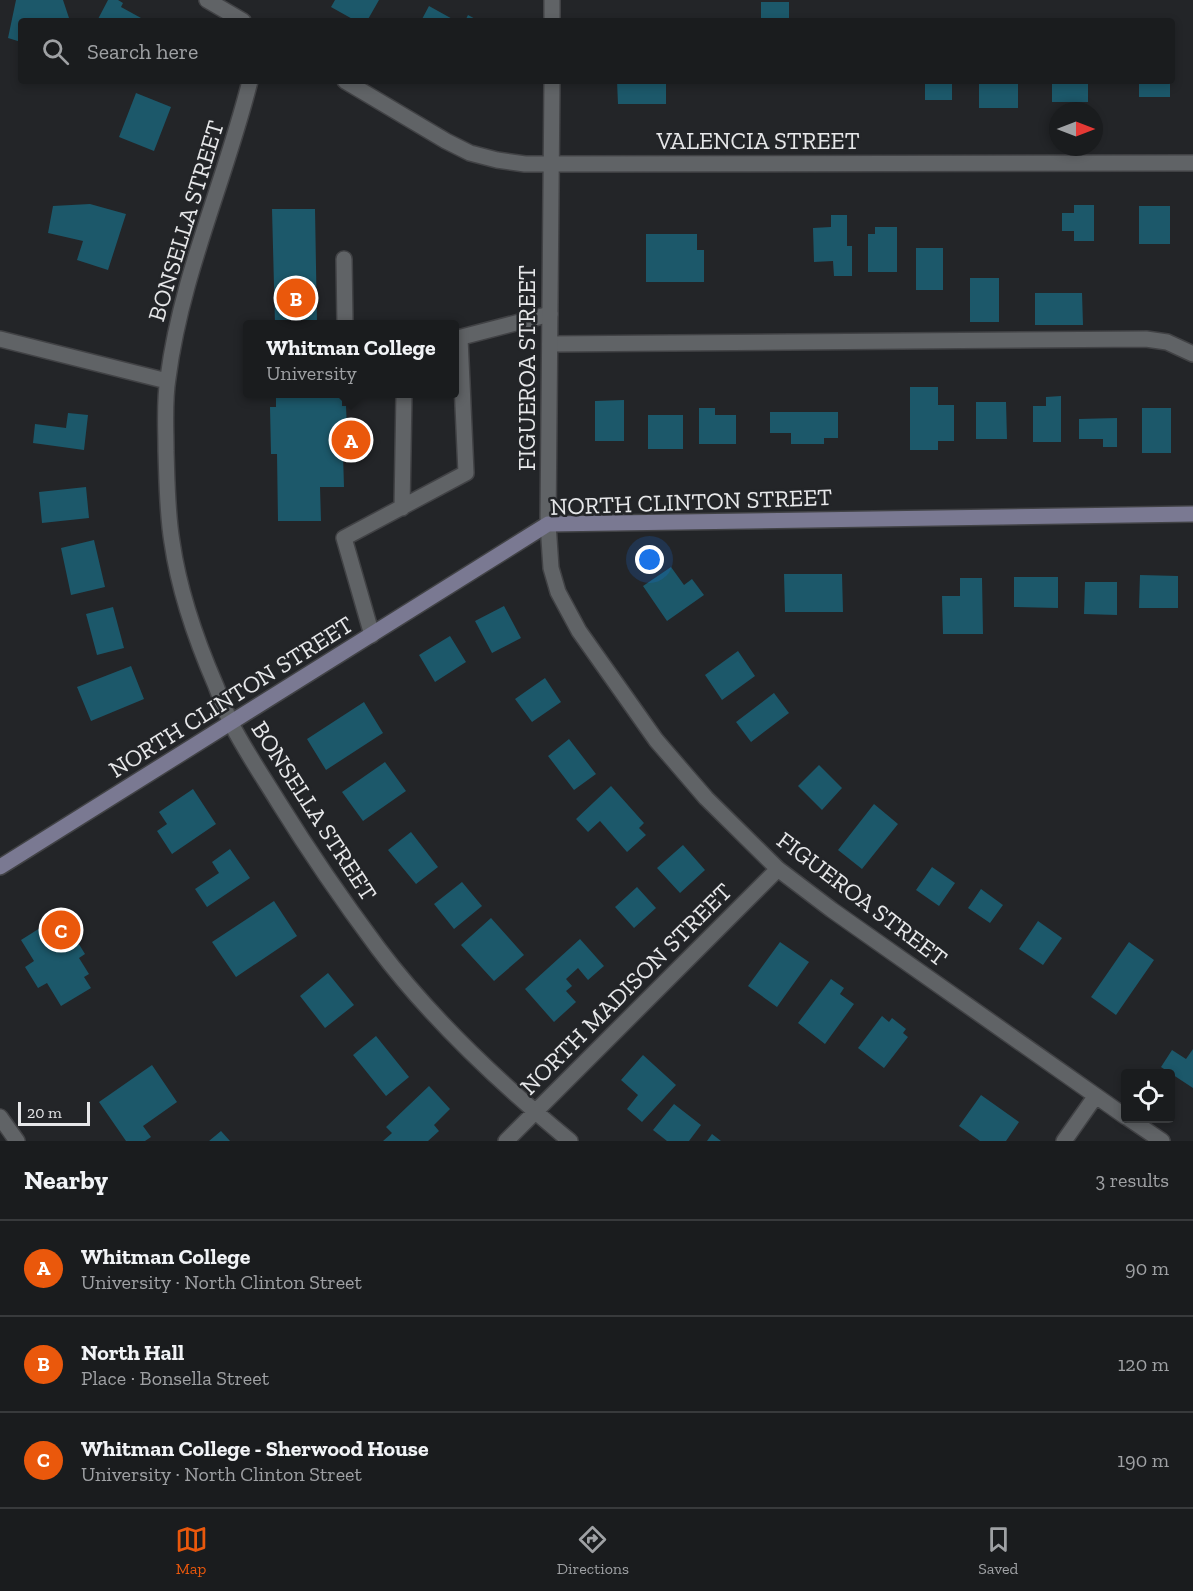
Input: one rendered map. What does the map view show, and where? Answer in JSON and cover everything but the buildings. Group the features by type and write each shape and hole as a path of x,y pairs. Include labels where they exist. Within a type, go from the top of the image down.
{"main road":[{"name":"NORTH CLINTON STREET","path":"0,867 232,724 548,524 1193,514"}],"street":[{"path":"207,0 238,18"},
{"path":"552,0 552,18"},
{"name":"BONSELLA STREET","path":"249,84 224,172 192,268 178,321 167,381 167,490 172,542 199,646 232,724 295,829 380,950 453,1033 536,1113 570,1141"},
{"name":"VALENCIA STREET","path":"350,84 470,153 525,164 1193,163"},
{"name":"FIGUEROA STREET","path":"552,84 548,524 551,568 558,592 579,631 656,740 705,798 778,869 832,910 1121,1114"},
{"path":"344,259 345,320"},
{"path":"459,338 550,314"},
{"path":"0,339 167,381"},
{"path":"550,344 1146,339 1167,342 1193,354"},
{"path":"372,635 344,538 466,473 459,369"},
{"path":"402,508 404,398"},
{"name":"NORTH MADISON STREET","path":"506,1141 778,869"},
{"path":"1065,1141 1095,1097"},
{"path":"0,1117 17,1141"},
{"name":"FIGUEROA STREET","path":"1135,1123 1162,1141"}],"place":[{"name":"North Hall","path":"296,298"},
{"name":"Whitman College","path":"351,440"},
{"name":"Whitman College - Sherwood House","path":"61,930"}]}
